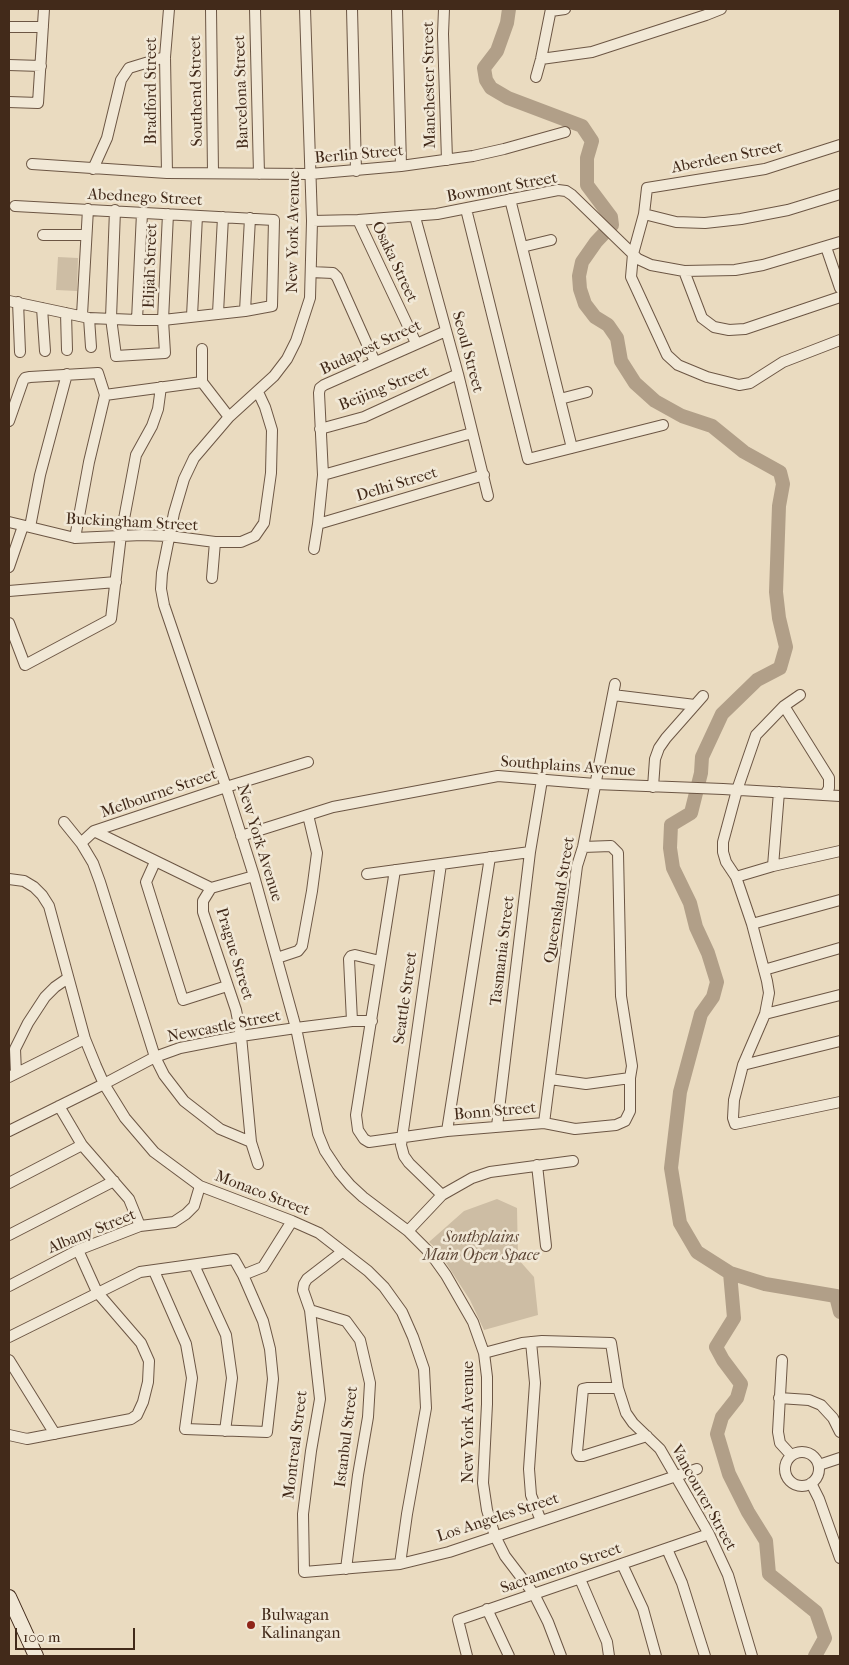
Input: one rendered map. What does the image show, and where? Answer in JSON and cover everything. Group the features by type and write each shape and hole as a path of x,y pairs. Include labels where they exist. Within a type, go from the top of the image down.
{"main road":[{"path":"9,1597 36,1656"}],"street":[{"path":"9,102 38,103 44,9"},
{"name":"Bradford Street","path":"167,173 165,57 168,9"},
{"name":"Southend Street","path":"211,9 213,173"},
{"name":"Barcelona Street","path":"255,9 260,174"},
{"name":"New York Avenue","path":"305,9 312,221 310,298 296,342 287,359 274,376 229,417 194,458 184,479 169,536 161,589 164,605 254,876 296,1028 318,1134 325,1151 350,1185 362,1197 408,1231 430,1254 446,1275 473,1322 484,1353 487,1377 483,1483 487,1510 495,1536 505,1556 534,1594 548,1622 560,1656"},
{"path":"352,9 356,171"},
{"path":"396,9 402,166"},
{"name":"Manchester Street","path":"444,9 447,160"},
{"path":"536,77 551,10 565,9"},
{"path":"541,59 592,52 702,12 720,9"},
{"path":"9,27 43,28"},
{"path":"93,169 108,138 121,80 129,68 165,57"},
{"path":"9,65 41,66"},
{"name":"Berlin Street","path":"32,164 167,173 310,174 356,171 447,160 504,150 565,132"},
{"name":"Aberdeen Street","path":"644,214 647,188 765,169 840,145"},
{"name":"Bowmont Street","path":"312,221 358,220 437,214 558,190 566,191 638,259 651,265 684,271 735,270 840,242"},
{"path":"840,194 788,210 705,224 676,222 644,214 633,254 631,276 667,355 678,365 707,377 739,386 750,383 783,362 840,340"},
{"path":"510,199 572,448"},
{"name":"Abednego Street","path":"15,206 274,220 272,306 246,311"},
{"path":"88,209 85,235 85,316 91,347"},
{"path":"466,209 528,459 663,425"},
{"path":"111,318 114,210"},
{"path":"137,320 142,213"},
{"name":"Elijah Street","path":"111,318 116,356 165,354 163,320 168,214"},
{"path":"192,316 197,216"},
{"name":"Seoul Street","path":"415,216 458,374 488,496"},
{"path":"218,313 223,217"},
{"path":"20,352 14,302 85,316 137,320 163,320 246,311 250,218"},
{"name":"Osaka Street","path":"358,220 416,343"},
{"path":"43,235 85,235"},
{"path":"522,248 552,240"},
{"path":"826,246 840,288"},
{"path":"684,271 702,318 714,327 729,330 745,329 840,297"},
{"path":"311,272 333,273 337,277 375,362"},
{"path":"42,308 45,351"},
{"path":"66,313 67,350"},
{"name":"Budapest Street","path":"314,549 323,475 320,388 446,330"},
{"path":"202,349 202,382 229,417"},
{"path":"9,421 11,410 25,378 98,373 105,395 74,538"},
{"path":"9,567 26,526 67,374"},
{"name":"Beijing Street","path":"320,428 364,417 458,374"},
{"path":"105,395 202,382"},
{"path":"9,623 25,665 111,619 122,536 136,455 152,426 158,409 161,387"},
{"name":"Buckingham Street","path":"9,522 74,538 169,536 214,542 240,542 255,536 264,523 271,473 272,430 258,392"},
{"path":"560,399 587,392"},
{"path":"323,475 472,433"},
{"name":"Delhi Street","path":"318,524 484,475"},
{"path":"212,578 214,542"},
{"path":"9,591 116,582"},
{"name":"Queensland Street","path":"544,1123 577,866 583,847 615,684"},
{"path":"613,695 695,705"},
{"path":"800,695 784,706 756,735 737,790 723,842 726,862 736,877 752,924 769,993 765,1014 743,1065 732,1112 736,1124 840,1102"},
{"path":"653,787 655,759 659,748 704,696"},
{"path":"784,706 829,778 829,788 825,795"},
{"name":"Melbourne Street","path":"81,843 94,832 226,787 308,762"},
{"name":"Southplains Avenue","path":"241,836 333,807 498,776 595,784 840,796"},
{"name":"Tasmania Street","path":"497,1126 530,852 542,780"},
{"path":"773,866 778,792"},
{"path":"277,958 298,951 302,946 317,853 308,815"},
{"path":"64,822 81,843 100,882 155,1057 164,1075 184,1101 220,1129 252,1142"},
{"path":"94,832 211,888"},
{"name":"Bonn Street","path":"395,870 356,1115 358,1130 364,1139 369,1142 447,1131 544,1123 575,1129 616,1125 625,1121 630,1111 631,1055 621,996 618,853 611,846 583,847"},
{"path":"736,877 773,866 840,851"},
{"path":"366,874 530,852"},
{"path":"447,1131 490,857"},
{"path":"155,862 146,882 183,1000 227,986"},
{"name":"Seattle Street","path":"401,1137 441,864"},
{"name":"Prague Street","path":"254,876 211,888 203,900 203,912 236,1010 241,1036 252,1142 258,1164"},
{"name":"Monaco Street","path":"9,879 24,881 42,895 49,906 85,1039 104,1084 125,1118 154,1152 200,1186 319,1233 368,1271 384,1287 402,1312 424,1368 426,1408 406,1514 400,1564"},
{"path":"752,924 840,900"},
{"path":"764,970 840,948"},
{"path":"352,1020 349,959 355,955 380,961"},
{"path":"12,1075 15,1049 28,1023 45,997 68,978"},
{"path":"765,1014 840,995"},
{"name":"Newcastle Street","path":"9,1131 155,1057 180,1048 241,1036 352,1020 372,1021"},
{"path":"12,1075 85,1039"},
{"path":"743,1065 840,1041"},
{"path":"550,1079 586,1084 630,1078"},
{"path":"59,1106 82,1145 129,1199 140,1226"},
{"path":"401,1137 404,1156 409,1164 442,1195"},
{"path":"9,1183 82,1145"},
{"path":"408,1231 442,1195 459,1184 481,1175 573,1161"},
{"path":"537,1165 546,1246"},
{"path":"9,1235 114,1181"},
{"name":"Albany Street","path":"9,1286 78,1250 140,1226 174,1222 194,1206 200,1186"},
{"path":"244,1275 263,1267 292,1221"},
{"path":"9,1435 27,1439 130,1419 137,1414 143,1402 148,1382 149,1361 141,1343 98,1292 78,1250"},
{"name":"Montreal Street","path":"304,1572 303,1514 320,1399 310,1310 303,1290 307,1279 342,1252"},
{"path":"9,1336 140,1272 234,1259 244,1275 264,1321 270,1349 274,1379 267,1432 185,1429 192,1378 186,1344 154,1271"},
{"path":"194,1265 226,1335 232,1378 225,1431"},
{"name":"Istanbul Street","path":"310,1310 346,1321 360,1340 370,1383 368,1417 358,1475 346,1569"},
{"path":"531,1342 535,1383 529,1470 531,1495 540,1521"},
{"name":"Vancouver Street","path":"484,1353 531,1342 612,1343 618,1388 626,1413 632,1422 660,1449 709,1534 728,1575 752,1656"},
{"path":"9,1360 55,1434"},
{"path":"782,1360 778,1432 780,1443 791,1455"},
{"path":"618,1388 583,1389 577,1452 579,1456 647,1436"},
{"path":"779,1398 809,1400 821,1405 833,1418 840,1432"},
{"path":"801,1452 807,1452 819,1465 818,1473 811,1483 798,1486 789,1480 784,1471 791,1455 801,1452"},
{"path":"819,1465 840,1458"},
{"name":"Los Angeles Street","path":"304,1572 400,1564 449,1552 674,1475 697,1469"},
{"path":"811,1483 819,1498 840,1558"},
{"name":"Sacramento Street","path":"468,1656 458,1620 709,1534"},
{"path":"666,1549 682,1584 705,1656"},
{"path":"622,1564 643,1609 656,1656"},
{"path":"580,1578 607,1642 609,1656"},
{"path":"487,1609 509,1656"}],"green space":[{"path":"58,257 78,258 77,291 56,290"},
{"name":"Southplains Main Open Space","path":"497,1199 517,1208 518,1259 534,1277 538,1315 484,1330 470,1300 437,1249 429,1242 464,1211"}],"waterway":[{"path":"509,9 507,23 497,51 484,68 486,80 491,88 508,98 582,126 592,141 587,158 587,185 611,217 612,225 596,242 582,262 579,276 580,289 585,304 595,317 608,325 617,338 621,361 635,383 655,401 682,416 712,426 744,452 780,472 783,484 779,506 776,592 779,618 786,647 780,668 757,680 722,714 702,757 701,773 691,813 671,825 670,848 673,868 690,903 696,927 708,953 717,982 713,997 701,1014 680,1092 671,1168 680,1223 697,1252 730,1273 765,1284 836,1296 840,1312"},
{"path":"730,1273 734,1318 716,1347 741,1384 737,1398 722,1417 717,1434 729,1474 748,1512 766,1541 769,1574 816,1612 825,1638 815,1656"}],"place":[{"name":"Bulwagan Kalinangan","path":"251,1625"}]}
